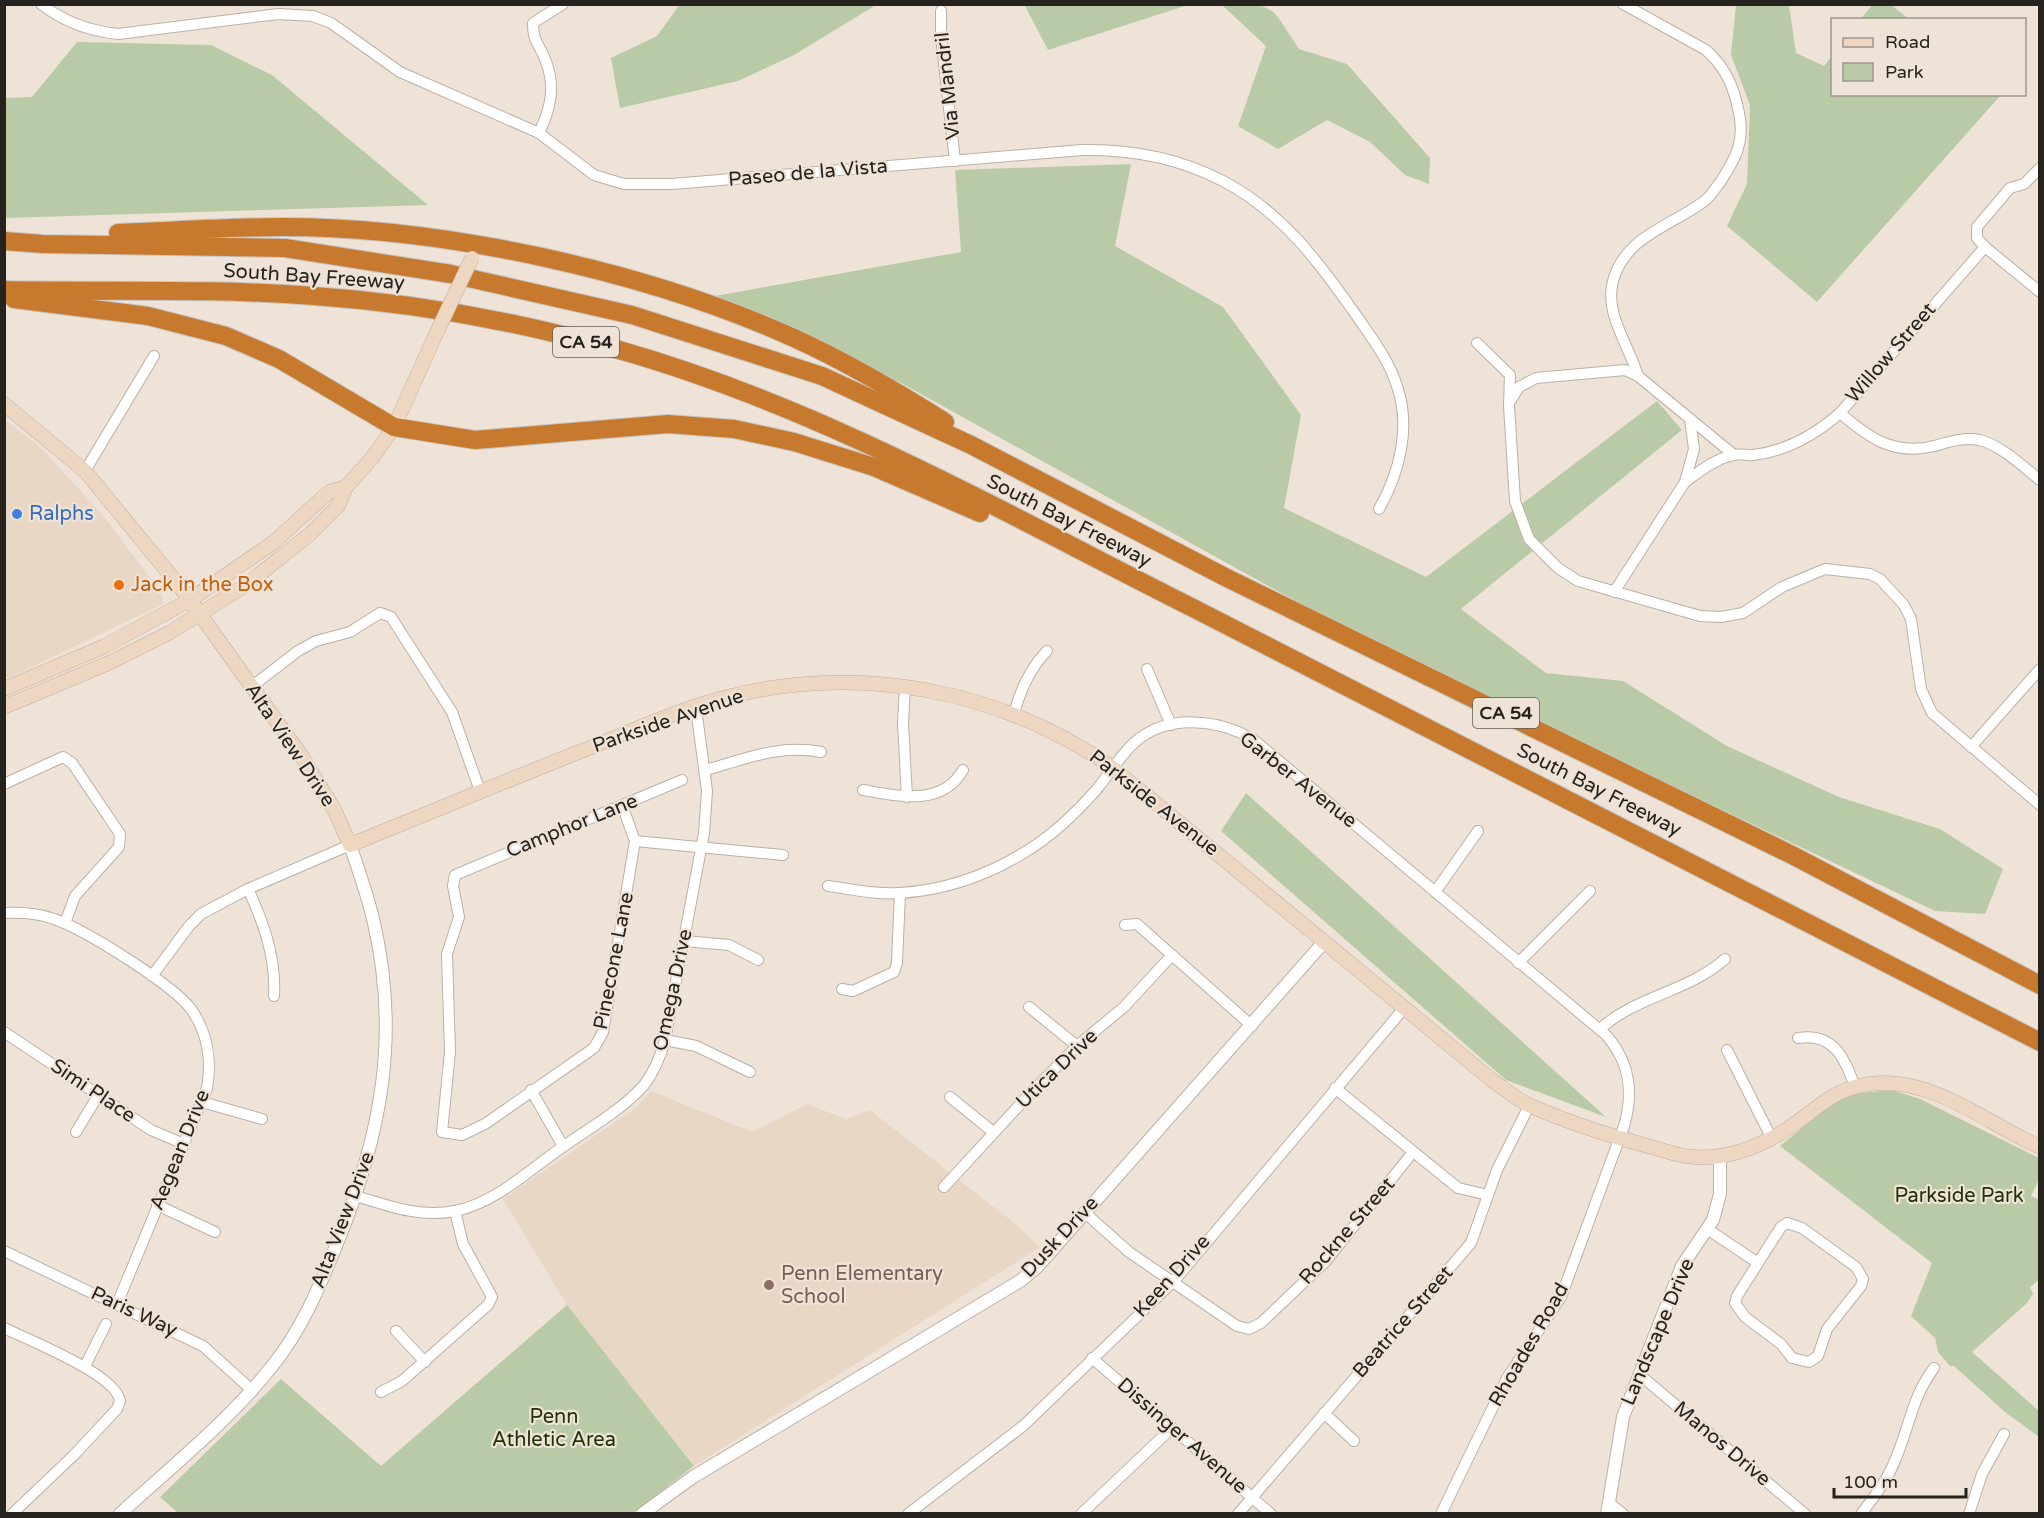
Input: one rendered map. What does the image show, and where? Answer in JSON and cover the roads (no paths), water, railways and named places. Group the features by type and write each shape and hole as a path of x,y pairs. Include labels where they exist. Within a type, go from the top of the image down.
{"highway":[{"path":"4,235 284,227 400,234 475,252 633,282 681,295 793,338 886,385 947,423 971,445"},
{"name":"South Bay Freeway","path":"4,241 43,244 285,248 451,274 632,315 801,369 853,390 971,445 1227,578 1803,860 2040,985"},
{"name":"South Bay Freeway","path":"4,290 310,295 385,302 526,328 619,350 715,382 835,428 2040,1041"},
{"path":"4,296 24,302 148,316 226,336 279,359 394,427 475,440 668,424 734,429 794,442 874,467 1123,573"}],"main road":[{"path":"4,707 111,662 200,614 246,585 309,534 338,506 346,487 372,458 394,427 475,252"},
{"name":"Alta View Drive","path":"4,404 85,471 190,600 301,755 335,811 350,845"},
{"path":"4,689 105,646 190,600 274,542 329,492 346,487"},
{"name":"Parkside Avenue","path":"350,845 480,791 724,698 790,685 905,686 939,691 1014,714 1068,739 1113,768 1493,1081 1529,1106 1620,1138 1688,1156 1720,1157 1744,1151 1772,1139 1796,1123 1821,1101 1855,1087 1880,1083 1916,1087 2040,1147"}],"street":[{"name":"Paseo de la Vista","path":"40,4 72,24 94,31 118,34 278,14 313,16 332,22 400,72 539,133 594,175 624,184 672,184 1082,150 1137,153 1172,161 1206,173 1239,190 1269,211 1296,236 1320,264 1372,338 1397,386 1403,425 1400,454 1392,483 1379,509"},
{"path":"539,133 549,112 552,92 551,77 544,57 533,39 533,24 563,4"},
{"path":"1623,4 1706,50 1717,60 1731,82 1742,127 1742,141 1735,160 1709,198 1643,238 1618,268 1613,281 1611,309 1632,355 1638,376"},
{"name":"Via Mandril","path":"941,11 941,37 955,161"},
{"path":"2040,168 2024,184 2010,188 1977,227 1977,238 2040,292"},
{"name":"Willow Street","path":"1685,482 1706,467 1734,455 1752,455 1796,443 1818,433 1840,413 1985,246"},
{"path":"1477,342 1510,375 1509,406 1515,501 1523,528 1529,539 1558,568 1578,581 1614,592 1700,616 1721,617 1743,613 1776,591 1817,571 1825,569 1870,574 1880,579 1904,605 1911,620 1921,689 1928,706 1940,722 2040,805"},
{"path":"85,471 154,356"},
{"path":"1509,406 1519,387 1536,378 1625,370 1638,376 1734,455"},
{"path":"1840,413 1873,439 1900,449 1920,450 1964,439 1984,441 1998,448 2040,480"},
{"name":"Willow Street","path":"1614,592 1685,482 1694,449 1690,419"},
{"path":"251,687 298,651 316,641 350,632 380,613 391,617 452,712 480,791"},
{"path":"1014,714 1019,694 1037,660 1047,651"},
{"path":"1147,669 1171,725"},
{"path":"1971,747 2037,676"},
{"path":"905,686 903,723 907,797"},
{"name":"Omega Drive","path":"356,1196 408,1212 455,1211 500,1192 622,1106 645,1084 662,1054 700,849 707,791 696,708"},
{"name":"Garber Avenue","path":"828,885 900,893 972,878 1025,852 1060,826 1134,743 1171,725 1192,722 1214,724 1235,730 1254,740 1518,963 1600,1029 1617,1049 1628,1075 1630,1104 1620,1138"},
{"path":"706,770 774,751 801,748 821,752"},
{"path":"4,784 63,757 72,763 120,834 119,847 75,896 65,923"},
{"path":"863,790 922,797 947,789 963,770"},
{"name":"Camphor Lane","path":"442,1132 450,1052 447,954 459,917 453,886 455,875 461,870 682,780"},
{"name":"Pinecone Lane","path":"442,1132 462,1135 485,1124 594,1048 603,1032 635,841 622,805"},
{"path":"1435,892 1478,831"},
{"path":"635,841 700,849 783,855"},
{"name":"Parkside Avenue","path":"152,976 194,919 211,907 350,845"},
{"name":"Alta View Drive","path":"120,1514 253,1391 294,1336 310,1307 356,1196 371,1151 381,1105 386,1048 386,1012 382,967 374,920 350,845"},
{"path":"248,889 272,952 275,970 274,996"},
{"path":"1518,963 1590,891"},
{"path":"842,989 853,992 894,972 897,963 900,893"},
{"name":"Aegean Drive","path":"4,913 36,914 65,923 152,976 184,1002 202,1029 210,1069 202,1102 117,1304"},
{"path":"1125,925 1137,924 1252,1026"},
{"path":"684,941 729,945 758,960"},
{"name":"Dusk Drive","path":"642,1514 693,1477 1020,1281 1037,1267 1324,942"},
{"name":"Utica Drive","path":"944,1186 1077,1046 1124,1007 1172,955"},
{"path":"1600,1029 1628,1007 1709,974 1725,959"},
{"path":"1029,1007 1077,1046"},
{"name":"Keen Drive","path":"908,1514 1023,1426 1174,1281 1405,1007"},
{"name":"Simi Place","path":"4,1032 151,1130 184,1144"},
{"path":"1798,1038 1815,1035 1823,1039 1842,1057 1855,1087"},
{"path":"665,1040 696,1046 750,1072"},
{"path":"1728,1050 1772,1139"},
{"path":"1335,1088 1458,1188 1488,1195"},
{"path":"531,1090 563,1146"},
{"path":"76,1132 99,1094"},
{"path":"950,1097 993,1132"},
{"path":"202,1102 262,1119"},
{"name":"Beatrice Street","path":"1238,1514 1471,1243 1505,1152 1529,1106"},
{"name":"Rhoades Road","path":"1441,1514 1507,1378 1561,1297 1620,1138"},
{"name":"Rockne Street","path":"1174,1281 1237,1326 1249,1329 1261,1323 1326,1261 1413,1152"},
{"name":"Landscape Drive","path":"1608,1508 1623,1417 1682,1266 1713,1220 1720,1194 1720,1157"},
{"path":"157,1206 215,1232"},
{"path":"381,1392 402,1382 488,1305 492,1297 463,1244 455,1211"},
{"path":"1084,1212 1129,1252 1174,1281"},
{"path":"1794,1224 1859,1270 1863,1279 1861,1286 1827,1329 1820,1352 1813,1361 1802,1362 1792,1358 1781,1344 1745,1317 1737,1308 1737,1296 1758,1263 1781,1227 1794,1224"},
{"path":"1707,1229 1758,1263"},
{"name":"Paris Way","path":"4,1251 203,1346 253,1391"},
{"path":"85,1366 106,1323"},
{"path":"4,1328 85,1366 117,1391 120,1397 118,1407 74,1455 12,1514"},
{"path":"396,1331 424,1362"},
{"name":"Dissinger Avenue","path":"1092,1358 1271,1514"},
{"path":"1861,1514 1882,1487 1896,1459 1913,1403 1934,1368"},
{"name":"Manos Drive","path":"1640,1375 1805,1514"},
{"path":"1324,1413 1354,1441"},
{"path":"1081,1514 1172,1428"},
{"path":"1969,1514 1982,1474 2004,1434"},
{"path":"1608,1508 1623,1514"}],"place":[{"name":"Ralphs","path":"17,514"},
{"name":"Jack in the Box","path":"119,585"},
{"name":"Penn Elementary School","path":"769,1285"}],"park label":[{"name":"Parkside Park","path":"1959,1196"},
{"name":"Penn Athletic Area","path":"554,1428"}]}
